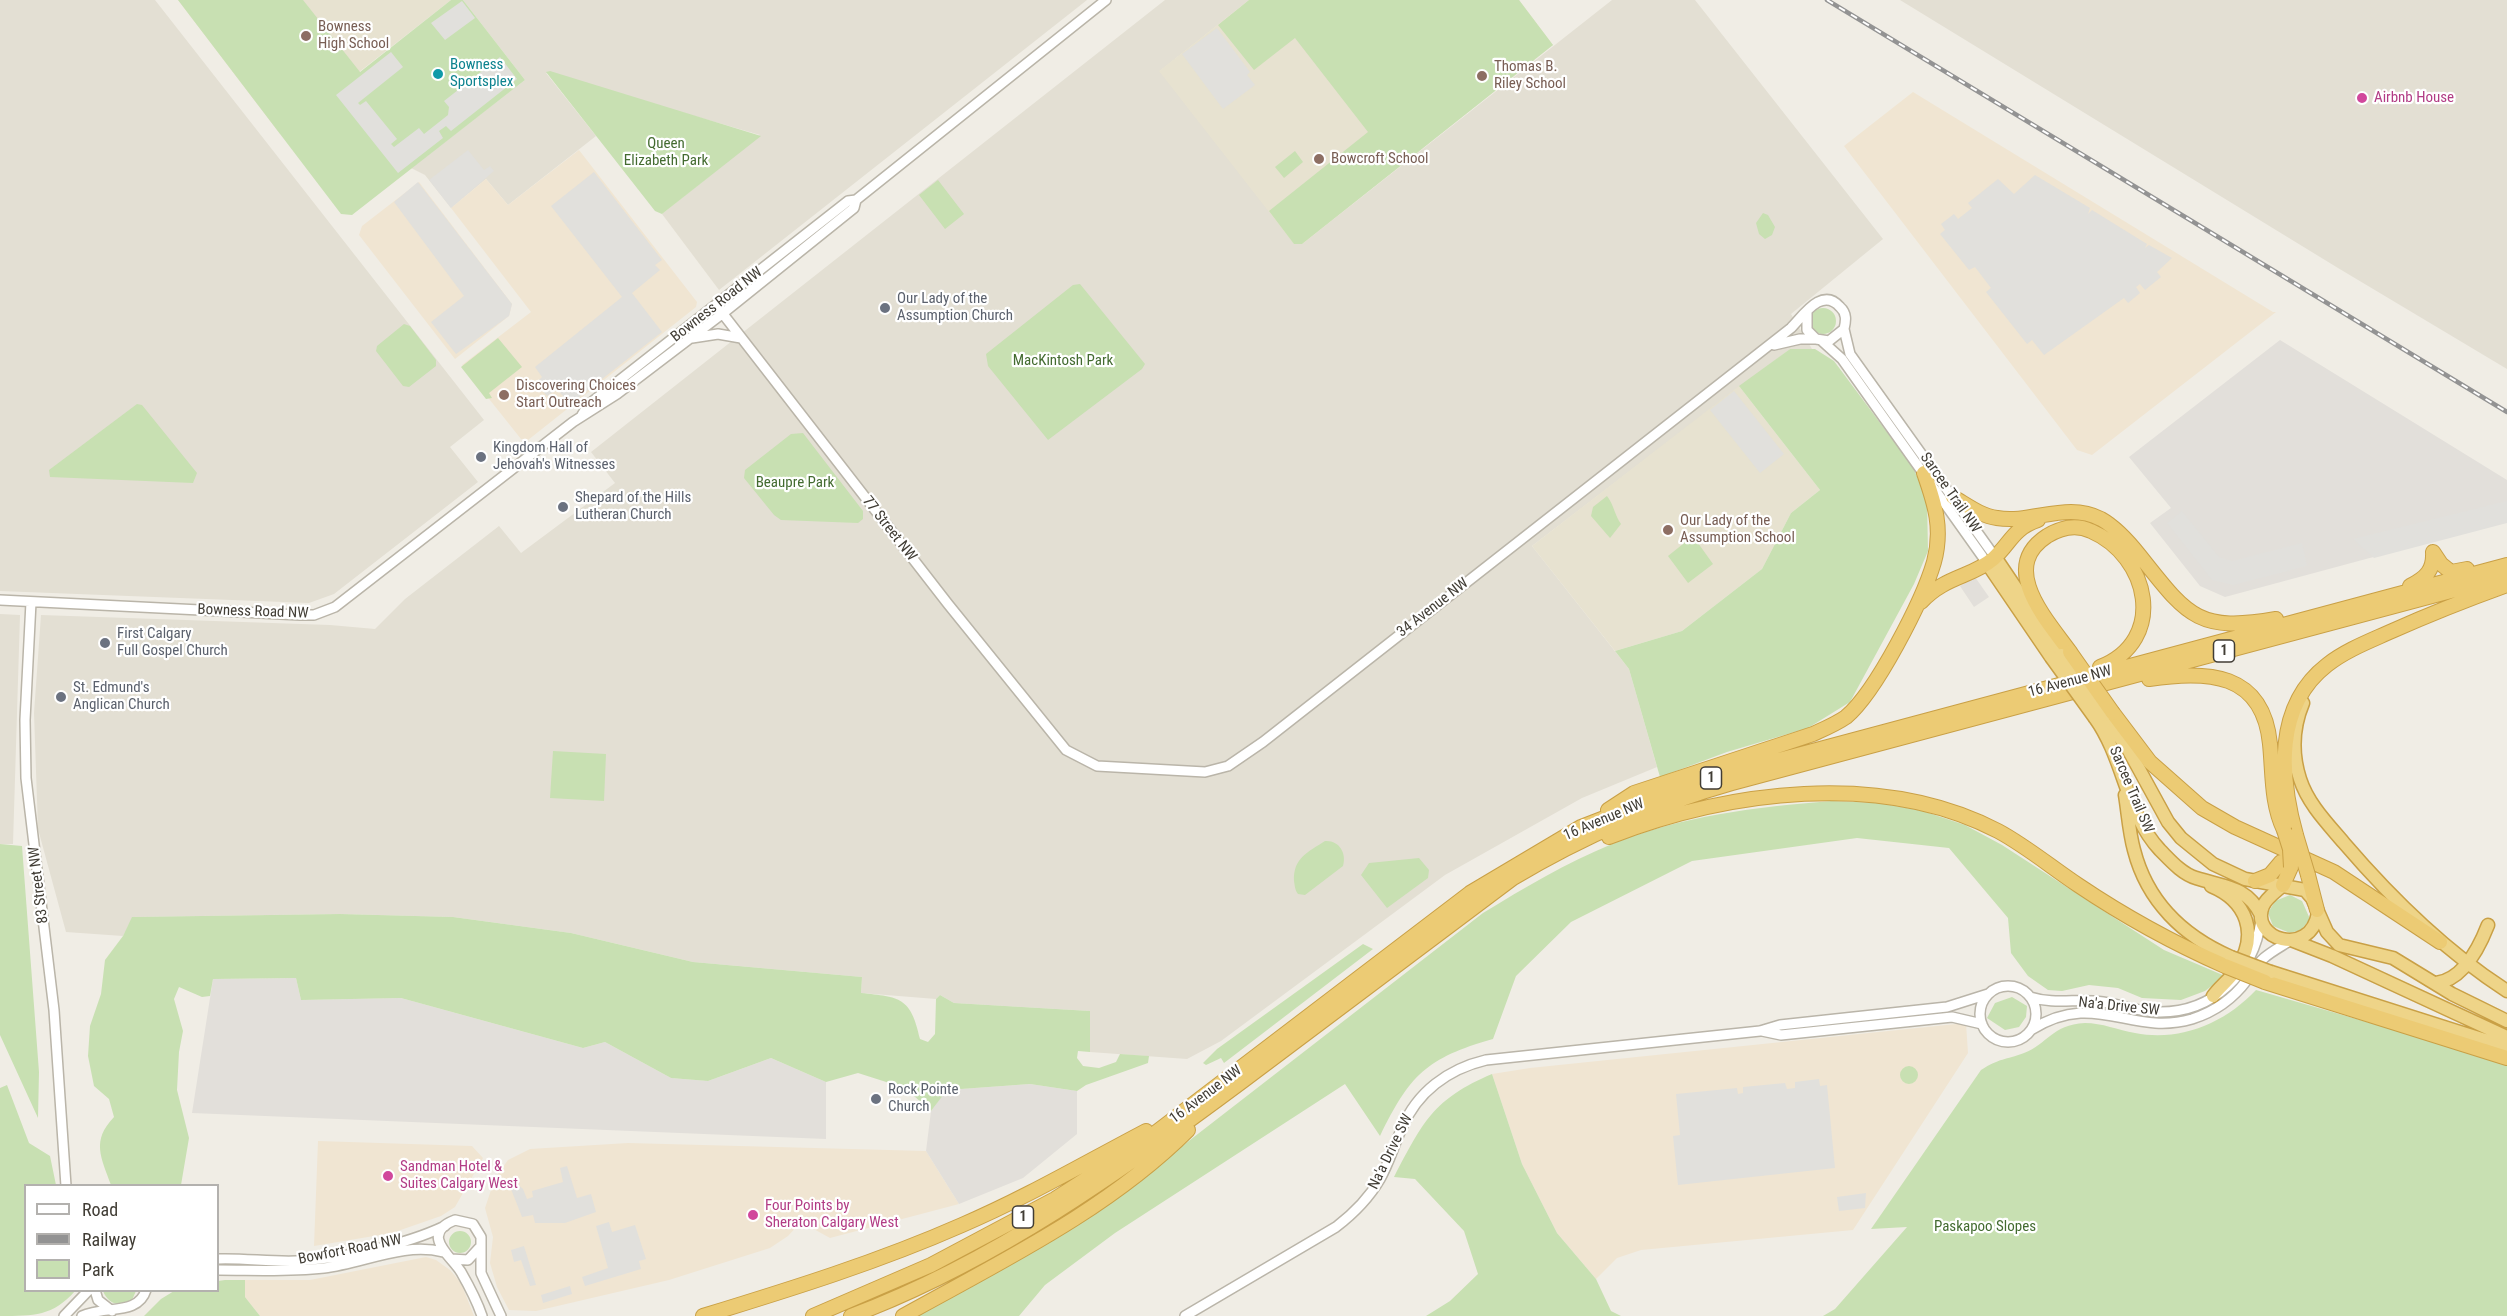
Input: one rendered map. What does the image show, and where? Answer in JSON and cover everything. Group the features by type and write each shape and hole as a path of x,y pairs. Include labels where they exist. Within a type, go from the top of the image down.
{"highway":[{"path":"1896,643 1931,574 1939,545 1937,512 1924,473"},
{"path":"1953,497 1995,518 2013,519 2066,512 2095,516 2115,529 2185,609 2213,623 2250,623 2379,599 2426,576 2432,568 2433,552 2441,564 2453,572 2507,558"},
{"path":"1581,827 1634,793 1813,734 1835,724 1854,709 1870,691 1915,610 1930,593 1948,581 1991,560 2006,542 2028,524 2066,512"},
{"path":"2060,690 2121,656 2136,640 2145,616 2142,592 2126,561 2105,539 2079,528 2063,528 2045,537 2032,550 2025,578 2060,655 2104,715 2150,762 2202,808 2334,872 2440,942 2507,990"},
{"name":"Sarcee Trail NW","path":"1991,560 2060,655"},
{"name":"16 Avenue NW","path":"813,1316 905,1277 1025,1216 1218,1092 1538,863 1586,838 1651,810 1732,783 2379,599 2507,565"},
{"name":"16 Avenue NW","path":"852,1316 947,1272 1064,1207 1140,1157 1218,1092 1470,893 1581,827 1697,782 2507,576"},
{"path":"2291,940 2303,937 2312,930 2318,911 2308,875 2284,828 2287,733 2299,698 2327,664 2387,633 2507,585"},
{"name":"Sarcee Trail SW","path":"2060,655 2128,749 2158,807 2181,837 2213,864 2255,881 2283,885"},
{"path":"2327,664 2310,690 2299,713 2294,739 2300,780 2310,800 2345,845 2440,942"},
{"path":"2060,690 2185,675 2212,675 2235,683 2254,700 2266,723 2273,791 2290,849 2283,885 2266,901 2261,915 2264,925 2281,939 2291,940 2332,956 2507,1037"},
{"name":"Sarcee Trail SW","path":"2104,715 2109,741 2139,817 2152,840 2171,861 2197,878 2238,889 2254,902 2261,915"},
{"path":"2119,764 2133,849 2146,883 2168,915 2228,961"},
{"path":"1450,925 1545,866 1601,840 1684,812 1782,796 1867,795 1902,799 1948,810 1980,823 2020,844 2140,923 2228,961 2268,977 2507,1058"},
{"path":"2255,881 2271,875 2286,865"},
{"path":"2197,878 2235,901 2243,910 2249,926 2249,940 2244,957 2234,973 2213,996"},
{"path":"2283,885 2296,886 2307,891 2327,932 2338,945 2393,958 2467,1003 2507,1022"},
{"path":"2436,983 2454,977 2467,963 2488,925"},
{"path":"2268,977 2507,1047"},
{"path":"703,1316 864,1265 965,1224 1218,1092"},
{"path":"903,1316 1008,1257 1103,1198 1174,1144 1218,1092"}],"street":[{"name":"Bowness Road NW","path":"582,415 588,405 848,201 856,200 1106,0"},
{"name":"Bowness Road NW","path":"0,600 300,615 326,611 347,599 582,415 617,394 722,314 854,208 856,200"},
{"path":"1822,300 1834,302 1846,317 1844,329 1835,338 1819,340 1807,330 1807,311 1822,300"},
{"name":"77 Street NW","path":"716,305 948,604 1066,750"},
{"name":"34 Avenue NW","path":"1066,750 1097,766 1127,769 1205,772 1238,760 1768,346 1807,311"},
{"name":"Sarcee Trail NW","path":"1844,329 1850,354 1953,497 1991,560"},
{"path":"690,338 718,334 733,335 742,339"},
{"name":"34 Avenue NW","path":"1768,346 1800,339 1819,340"},
{"name":"Sarcee Trail NW","path":"1819,340 1842,359 1924,473 1991,560"},
{"name":"83 Street NW","path":"31,602 25,720 26,778 54,1010 66,1184"},
{"name":"Na'a Drive SW","path":"2030,997 2050,1003 2084,1000 2105,1002 2159,1013 2185,1009 2230,986 2248,964 2257,940 2261,915"},
{"name":"Na'a Drive SW","path":"2031,1030 2063,1014 2086,1011 2157,1024 2195,1018 2227,1001 2242,987 2262,959 2291,940"},
{"path":"2008,986 2023,990 2030,997 2036,1012 2031,1030 2015,1041 2002,1041 1989,1035 1982,1024 1980,1010 1988,994 2008,986"},
{"name":"Na'a Drive SW","path":"1185,1316 1336,1227 1352,1215 1379,1181 1410,1111 1431,1087 1456,1070 1486,1060 1760,1031 1780,1025 1947,1006 1988,994"},
{"name":"Na'a Drive SW","path":"1760,1031 1781,1035 1952,1017 1982,1024"},
{"name":"83 Street NW","path":"65,1168 71,1184"},
{"path":"482,1316 462,1274 446,1255 439,1239 445,1226 456,1220 473,1224 480,1233 481,1273 501,1316"},
{"name":"Bowfort Road NW","path":"219,1258 274,1261 318,1258 387,1245 445,1226"},
{"path":"446,1255 458,1261 468,1260 476,1254 480,1246"},
{"name":"Bowfort Road NW","path":"219,1270 302,1270 416,1248 446,1255"},
{"path":"64,1316 86,1292"},
{"path":"96,1292 102,1304 114,1312"},
{"path":"141,1303 145,1292"},
{"path":"82,1316 96,1311 128,1312 152,1292"}],"shaded area":[{"path":"0,0 155,0 484,420 450,447 478,482 334,594 309,603 0,591"},
{"name":"Bowness High School","path":"178,0 451,0 280,134"},
{"path":"463,0 1087,0 719,290 662,214 760,135 546,73 596,136 508,205 486,179 451,208 425,175 411,168 525,80"},
{"path":"1165,0 1249,0 1160,71 1295,244 1302,244 1612,0 1695,0 1883,239 1791,314 1812,349 1790,349 1532,546 1629,669 1657,767 1582,798 1445,875 1221,1041 1187,1059 1090,1052 1090,1011 954,1003 940,995 936,999 861,993 862,977 693,962 571,933 453,917 340,914 133,917 123,936 66,932 38,829 34,713 41,615 330,625 375,629 405,599 499,526 521,553 615,483 591,452"},
{"name":"Bowcroft School","path":"1249,0 1519,0 1553,45 1302,244 1294,244 1159,71"},
{"path":"1900,0 2507,0 2507,369 2338,268"},
{"path":"462,1 475,18 445,40 431,23"},
{"path":"1217,28 1250,72 1247,75 1255,85 1223,109 1182,54"},
{"path":"391,52 403,67 358,103 360,105 366,101 397,139 391,144 394,147 419,128 424,134 448,115 449,107 444,101 500,57 517,79 451,131 446,126 439,131 443,138 398,173 336,95"},
{"path":"1913,92 2276,312 2092,455 2077,450 1844,146"},
{"path":"468,150 484,170 490,166 494,171 451,208 429,180"},
{"path":"579,150 697,302 696,307 528,440 521,439 462,365 531,312 451,208 486,179 508,205"},
{"path":"594,172 662,260 655,265 660,270 632,293 662,332 574,401 568,402 557,389 547,396 536,383 542,377 535,367 622,297 551,206"},
{"path":"2035,175 2090,208 2088,214 2092,210 2147,244 2145,248 2149,245 2172,258 2157,272 2161,277 2145,290 2140,284 2136,287 2140,293 2128,303 2124,298 2044,355 2032,340 2027,344 1986,292 1991,288 1975,267 1969,270 1940,234 1945,230 1941,224 1954,214 1958,219 1972,208 1968,203 1998,179 2014,194"},
{"path":"418,182 512,304 509,316 456,354 431,322 464,296 394,202"},
{"path":"419,182 512,304 509,316 455,359 359,235 362,226"},
{"path":"2280,340 2507,480 2507,521 2225,597 2200,586 2150,523 2171,508 2129,457"},
{"name":"Our Lady of the Assumption School","path":"1739,386 1820,490 1791,513 1762,569 1682,631 1615,651 1532,546"},
{"path":"1734,391 1784,454 1760,473 1710,410"},
{"path":"2507,501 2507,523 2374,558 2353,539"},
{"path":"2182,511 2219,557 2232,561 2302,543 2307,566 2233,585 2212,580 2167,523"},
{"path":"1975,577 1989,597 1974,607 1960,586"},
{"path":"0,614 20,615 13,844 0,844"},
{"path":"296,978 301,1000 401,998 583,1048 605,1042 671,1078 708,1081 771,1058 826,1082 826,1139 192,1113 213,979"},
{"path":"1966,1023 1968,1053 1853,1230 1641,1250 1617,1258 1596,1279 1557,1233 1522,1164 1492,1074 1530,1068"},
{"path":"1819,1079 1820,1086 1827,1085 1835,1168 1678,1185 1673,1136 1680,1135 1676,1094 1737,1088 1738,1094 1743,1093 1743,1087 1785,1083 1787,1089 1795,1088 1795,1082"},
{"path":"1030,1084 1077,1091 1077,1134 1023,1178 959,1204 926,1151 931,1111 946,1090"},
{"path":"318,1141 472,1146 483,1158 455,1207 441,1216 392,1233 314,1246"},
{"path":"628,1143 926,1151 959,1204 830,1238 801,1222 788,1236 770,1248 669,1280 536,1311 509,1310 497,1287 490,1263 493,1237 485,1208 495,1178 508,1160 530,1149"},
{"path":"567,1166 577,1198 591,1194 596,1212 565,1223 535,1223 533,1215 522,1217 509,1184 513,1180 523,1189 527,1199 533,1197 532,1191 563,1182 560,1168"},
{"path":"1866,1193 1865,1208 1839,1211 1837,1197"},
{"path":"609,1222 612,1232 635,1225 646,1259 639,1261 641,1269 585,1286 582,1277 608,1268 596,1226"},
{"path":"524,1246 536,1285 530,1286 521,1260 514,1262 511,1250"},
{"path":"426,1257 436,1260 450,1270 461,1283 474,1316 260,1316 245,1297 245,1280 310,1280"},
{"path":"570,1286 572,1294 543,1303 541,1295"}],"green space":[{"path":"178,0 303,0 360,72 451,0 463,0 525,80 352,215 341,214"},
{"path":"1249,0 1519,0 1553,45 1302,244 1294,244 1269,211 1368,132 1295,38 1254,70 1218,25"},
{"name":"Queen Elizabeth Park","path":"550,71 761,136 662,214 655,211 546,72"},
{"path":"1295,151 1303,162 1284,178 1275,167"},
{"path":"938,180 964,214 945,229 919,195"},
{"path":"1763,213 1768,215 1775,227 1772,235 1765,239 1759,234 1756,223"},
{"name":"MacKintosh Park","path":"1080,284 1145,364 1142,369 1048,440 988,366 986,354 1073,285"},
{"path":"1823,308 1832,312 1836,321 1832,330 1823,334 1814,330 1810,321 1814,312"},
{"path":"404,324 410,326 436,360 436,366 409,387 403,386 376,351 377,346"},
{"path":"498,338 522,367 489,393 492,398 486,399 461,367"},
{"path":"1790,349 1815,349 1834,361 1913,467 1927,500 1928,551 1914,584 1850,702 1808,728 1727,752 1660,777 1629,669 1615,651 1682,631 1762,569 1791,513 1820,490 1739,386"},
{"path":"137,404 142,405 197,473 193,483 50,477 49,470"},
{"name":"Beaupre Park","path":"803,433 863,511 863,519 858,523 781,520 774,515 744,478 745,470 791,434"},
{"path":"1607,496 1621,524 1610,538 1591,516 1593,507"},
{"path":"1693,536 1713,564 1688,583 1668,556"},
{"path":"553,751 606,754 604,801 550,798"},
{"path":"1831,801 1880,803 1923,811 1965,825 2002,845 2164,950 2225,976 2205,991 2181,1000 2142,998 2118,988 2089,985 2062,991 2048,990 2028,976 2011,953 2008,918 1949,848 1857,838 1692,861 1571,922 1516,976 1493,1039 1451,1054 1423,1072 1401,1098 1380,1136 1345,1084 1115,1233 1045,1285 1019,1316 918,1316 1132,1185 1483,913 1530,885 1595,851 1665,826 1719,814"},
{"path":"1325,841 1330,841 1341,848 1344,856 1343,866 1305,895 1298,894 1294,873 1299,861"},
{"path":"0,844 22,846 39,1072 38,1118 0,1035"},
{"path":"1419,858 1429,870 1428,878 1387,908 1361,875 1369,863"},
{"path":"2290,895 2302,901 2310,919 2301,930 2290,933 2273,926 2268,913 2275,901"},
{"path":"340,914 453,917 571,933 693,962 862,977 861,993 885,996 902,1002 912,1015 920,1039 928,1042 935,1034 936,999 940,995 954,1003 1090,1011 1090,1052 1078,1051 1077,1058 1083,1066 1099,1068 1116,1062 1120,1054 1149,1056 1148,1063 1086,1085 1077,1091 1030,1084 947,1090 931,1111 905,1088 858,1073 826,1082 771,1058 708,1081 671,1078 605,1042 583,1048 401,998 301,1000 296,978 213,979 210,996 202,997 179,987 174,999 183,1031 179,1052 177,1090 189,1138 181,1184 111,1184 101,1158 100,1142 102,1134 114,1117 109,1099 94,1086 88,1056 90,1026 101,994 105,960 123,936 132,917"},
{"path":"1363,944 1373,949 1224,1063 1221,1058 1206,1065 1203,1063 1217,1049"},
{"name":"Paskapoo Slopes","path":"2256,990 2507,1064 2507,1316 1823,1316 1835,1309 1907,1227 1871,1229 1981,1070 1998,1061 2024,1053 2057,1031 2074,1024 2098,1024 2152,1035 2185,1032 2201,1027 2230,1012"},
{"path":"2012,997 2027,1006 2026,1017 2019,1027 2005,1030 1987,1018 1995,1003"},
{"path":"1909,1066 1915,1069 1918,1075 1915,1081 1909,1084 1903,1081 1900,1075 1903,1069"},
{"path":"1492,1074 1522,1164 1557,1233 1596,1279 1611,1311 1621,1316 1426,1316 1450,1301 1478,1274 1464,1231 1415,1179 1394,1177 1413,1141 1432,1114 1456,1093"},
{"path":"7,1085 29,1143 50,1156 56,1184 24,1184 24,1292 74,1292 51,1310 33,1315 0,1316 0,1088"},
{"path":"460,1231 468,1234 471,1242 468,1250 460,1253 452,1250 449,1242 452,1234"},
{"path":"245,1280 245,1297 260,1316 144,1316 161,1299 172,1292 219,1292 219,1281"},
{"path":"104,1292 136,1292 132,1300 123,1304 111,1302"}],"railway":[{"path":"1827,0 2507,412"}],"place":[{"name":"Bowness High School","path":"306,36"},
{"name":"Bowness Sportsplex","path":"438,74"},
{"name":"Thomas B. Riley School","path":"1482,76"},
{"name":"Airbnb House","path":"2362,98"},
{"name":"Bowcroft School","path":"1319,159"},
{"name":"Our Lady of the Assumption Church","path":"885,308"},
{"name":"Discovering Choices Start Outreach","path":"504,395"},
{"name":"Kingdom Hall of Jehovah's Witnesses","path":"481,457"},
{"name":"Shepard of the Hills Lutheran Church","path":"563,507"},
{"name":"Our Lady of the Assumption School","path":"1668,530"},
{"name":"First Calgary Full Gospel Church","path":"105,643"},
{"name":"St. Edmund's Anglican Church","path":"61,697"},
{"name":"Rock Pointe Church","path":"876,1099"},
{"name":"Sandman Hotel & Suites Calgary West","path":"388,1176"},
{"name":"Four Points by Sheraton Calgary West","path":"753,1215"}]}
